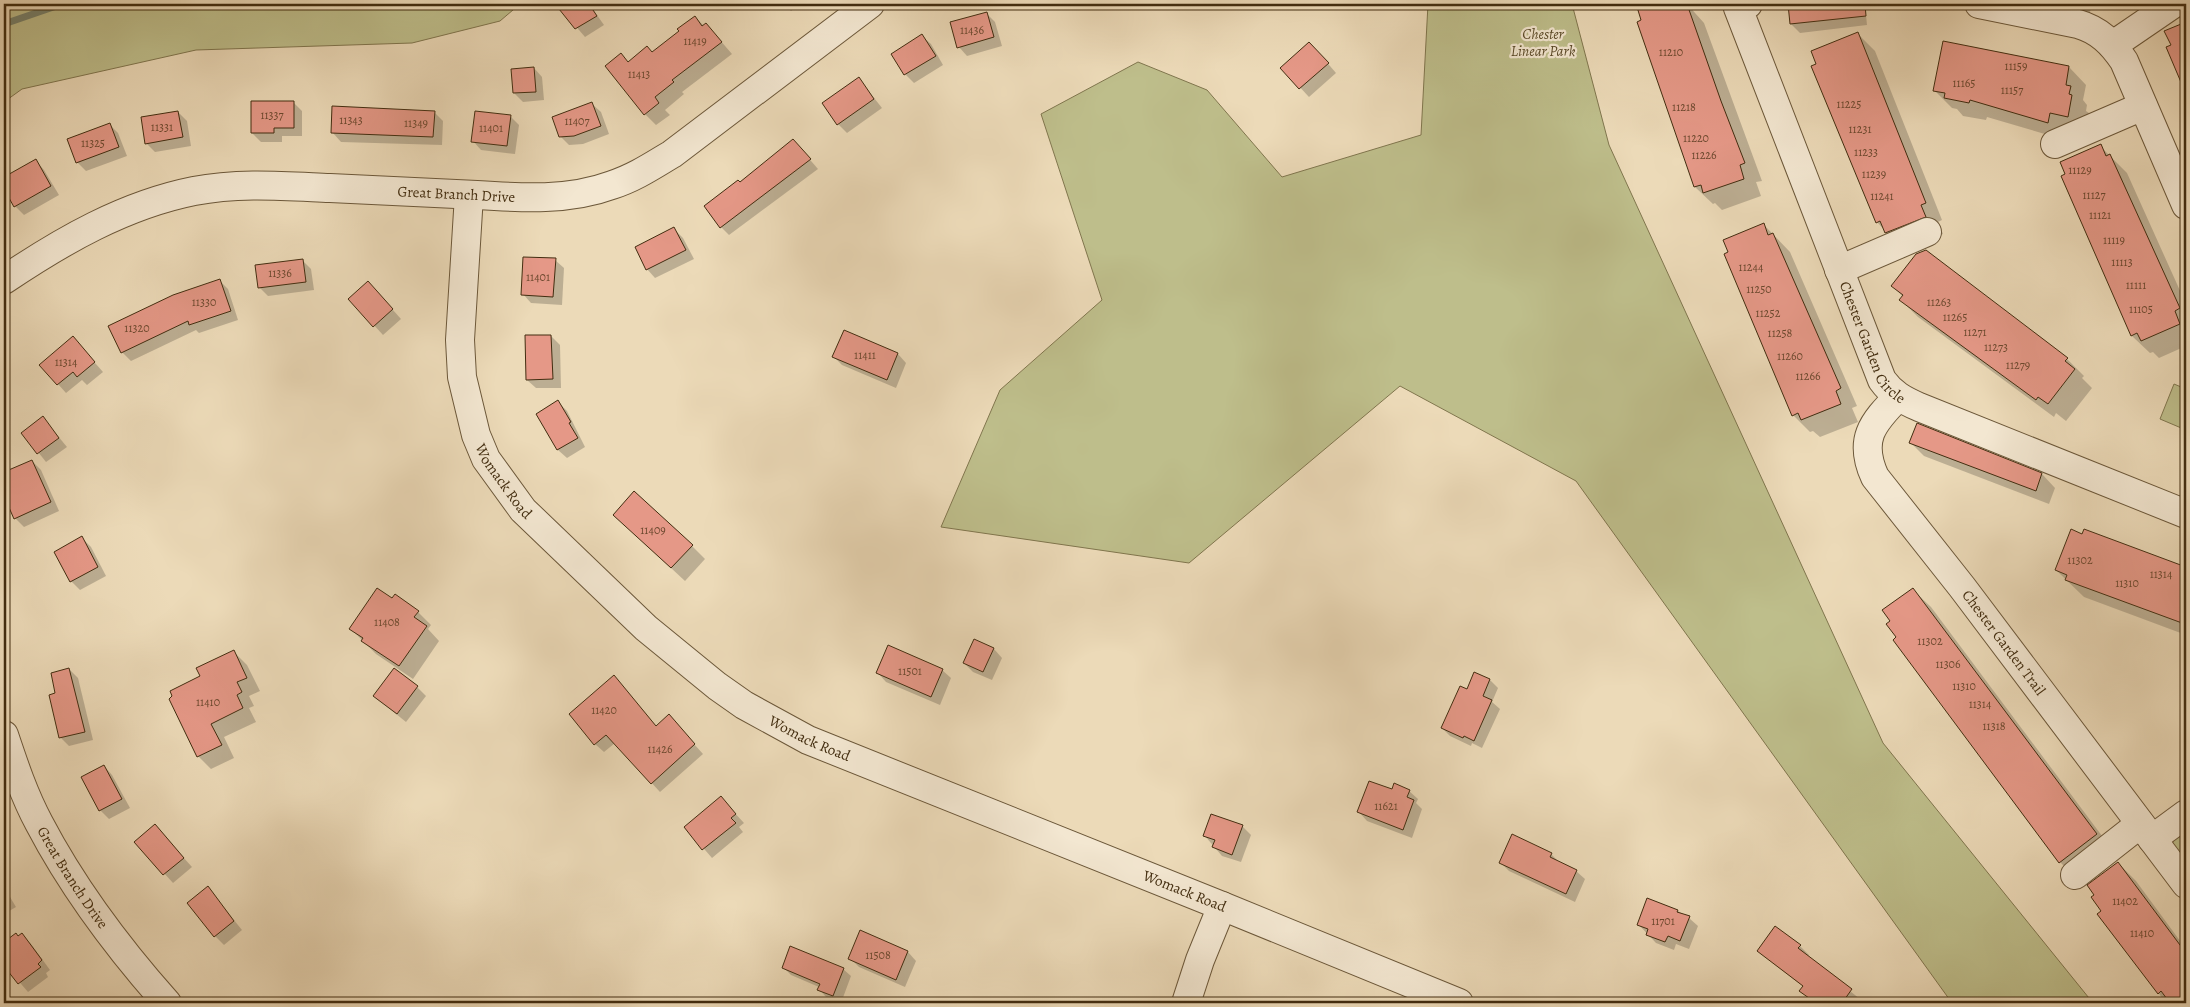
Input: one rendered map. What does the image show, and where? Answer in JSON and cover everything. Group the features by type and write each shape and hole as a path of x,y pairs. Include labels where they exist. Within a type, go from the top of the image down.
{"street":[{"name":"Great Branch Drive","path":"4,280 48,250 98,223 147,203 194,191 243,185 531,198 576,194 611,186 642,173 672,154 870,4"},
{"name":"Chester Garden Circle","path":"1748,4 1738,8 1882,380 1898,397 2186,514"},
{"path":"1980,4 2092,28 2113,45 2124,61 2186,205"},
{"path":"2113,45 2173,4"},
{"path":"2055,144 2143,106"},
{"name":"Womack Road","path":"469,195 460,340 462,377 476,435 486,459 523,510 622,607 717,686 759,714 808,740 1459,1003"},
{"path":"1839,270 1927,232"},
{"name":"Chester Garden Trail","path":"1898,397 1881,414 1872,427 1867,441 1867,460 1875,477 1962,587 2186,884"},
{"name":"Great Branch Drive","path":"4,735 18,779 39,823 71,878 116,940 167,1003"},
{"path":"2075,875 2146,831 2186,814"},
{"path":"1186,1003 1200,960 1222,906"}],"green space":[{"path":"4,4 520,4 500,21 412,43 196,50 22,89 4,102"},
{"name":"Chester Linear Park","path":"1428,4 1572,4 1609,145 1883,743 2093,1003 1952,1003 1576,481 1400,386 1189,563 941,527 1000,390 1102,300 1041,114 1138,62 1207,90 1282,177 1421,135"},
{"path":"2174,384 2186,389 2186,430 2160,419"},
{"path":"2186,820 2186,858 2184,860 2172,845 2176,831"}],"building":[{"path":"555,4 589,4 597,16 575,29"},
{"path":"1648,4 1687,4 1745,163 1740,165 1744,179 1703,193 1701,185 1694,187 1637,22 1641,20 1637,7"},
{"path":"1788,4 1865,4 1866,16 1790,24"},
{"path":"987,12 994,37 957,48 950,22"},
{"path":"695,16 702,26 706,23 722,42 672,80 674,82 655,97 659,103 644,115 605,66 621,53 628,62 647,46 652,52 679,31 677,29"},
{"path":"2186,22 2186,94 2166,47 2171,45 2164,31"},
{"path":"1858,32 1926,203 1921,205 1926,217 1885,233 1880,221 1876,223 1811,66 1816,64 1811,51"},
{"path":"922,34 936,56 904,75 891,54"},
{"path":"1943,41 2069,66 2066,85 2071,86 2069,94 2072,95 2068,117 2050,113 2048,123 1970,100 1969,103 1944,98 1945,93 1933,91"},
{"path":"1309,42 1329,63 1299,89 1280,68"},
{"path":"534,67 536,92 513,93 511,69"},
{"path":"859,77 874,99 837,125 822,103"},
{"path":"251,101 294,101 294,128 274,128 274,133 251,133"},
{"path":"592,102 601,126 574,136 559,137 552,117"},
{"path":"332,106 435,111 433,137 331,133"},
{"path":"178,111 183,137 145,144 141,117"},
{"path":"475,111 511,115 507,146 471,142"},
{"path":"110,123 119,147 76,163 67,139"},
{"path":"793,139 811,159 720,228 704,206 738,180 740,182"},
{"path":"2101,144 2106,156 2110,154 2180,308 2175,311 2180,324 2141,341 2137,333 2131,336 2061,176 2065,174 2060,162"},
{"path":"36,159 51,186 14,207 4,189 4,177"},
{"path":"1764,223 1768,235 1773,233 1841,388 1836,391 1841,404 1801,420 1798,413 1792,416 1724,254 1728,252 1723,240"},
{"path":"674,227 686,250 646,270 635,247"},
{"path":"1926,250 2068,358 2065,361 2075,369 2048,404 2038,397 2036,400 1899,300 1903,295 1891,286 1916,254"},
{"path":"523,257 556,258 553,297 521,295"},
{"path":"303,259 306,282 258,288 255,265"},
{"path":"220,279 231,311 189,325 188,321 121,353 108,326 173,295"},
{"path":"368,281 393,309 373,327 348,299"},
{"path":"844,330 898,353 887,380 832,357"},
{"path":"525,335 551,335 553,379 526,380"},
{"path":"73,336 95,362 77,377 73,372 57,385 39,365"},
{"path":"558,400 578,438 557,450 536,414"},
{"path":"43,416 59,438 37,454 21,433"},
{"path":"1917,423 2042,473 2036,491 1909,443"},
{"path":"32,460 51,502 14,519 4,496 4,472"},
{"path":"634,491 693,545 671,568 613,515"},
{"path":"2071,529 2082,534 2084,529 2186,567 2186,612 2182,623 2065,580 2067,575 2055,570"},
{"path":"82,536 98,567 70,582 54,552"},
{"path":"377,588 392,598 395,594 419,611 414,617 427,626 399,666 361,641 363,638 349,629"},
{"path":"1913,588 2097,834 2059,863 1893,640 1896,637 1886,624 1890,621 1882,610"},
{"path":"974,639 994,648 983,672 963,663"},
{"path":"888,645 943,669 931,697 876,673"},
{"path":"234,650 247,678 237,682 242,692 237,695 243,708 211,724 222,745 197,757 169,699 172,696 170,691 200,676 196,668"},
{"path":"69,668 85,732 59,738 49,695 55,693 51,673"},
{"path":"394,668 418,686 397,714 373,696"},
{"path":"1474,672 1490,679 1483,696 1492,700 1474,741 1441,728 1460,686 1467,689"},
{"path":"614,675 656,726 669,714 695,744 651,784 606,735 594,745 569,714"},
{"path":"104,765 122,799 99,811 81,777"},
{"path":"1369,781 1392,789 1394,783 1410,790 1407,797 1414,800 1403,830 1357,812"},
{"path":"721,796 736,814 731,818 736,823 702,850 684,827"},
{"path":"1211,814 1243,825 1232,855 1212,847 1215,840 1203,836"},
{"path":"155,824 184,858 163,875 134,842"},
{"path":"1512,834 1552,853 1550,857 1577,870 1566,894 1499,863"},
{"path":"2118,862 2186,953 2186,1003 2170,1003 2161,991 2158,994 2097,914 2101,911 2091,897 2094,895 2087,885"},
{"path":"208,886 234,921 214,937 187,903"},
{"path":"1647,898 1690,916 1680,941 1668,936 1665,942 1646,935 1648,929 1637,925"},
{"path":"1775,926 1801,945 1798,948 1852,989 1842,1003 1816,1003 1799,991 1803,986 1757,951"},
{"path":"860,930 908,951 896,980 848,959"},
{"path":"16,933 18,936 22,933 42,960 38,964 41,967 18,984 4,966 4,942"},
{"path":"790,946 844,968 833,996 817,990 820,984 782,968"}],"waterway":[{"path":"4,24 62,4"}]}
